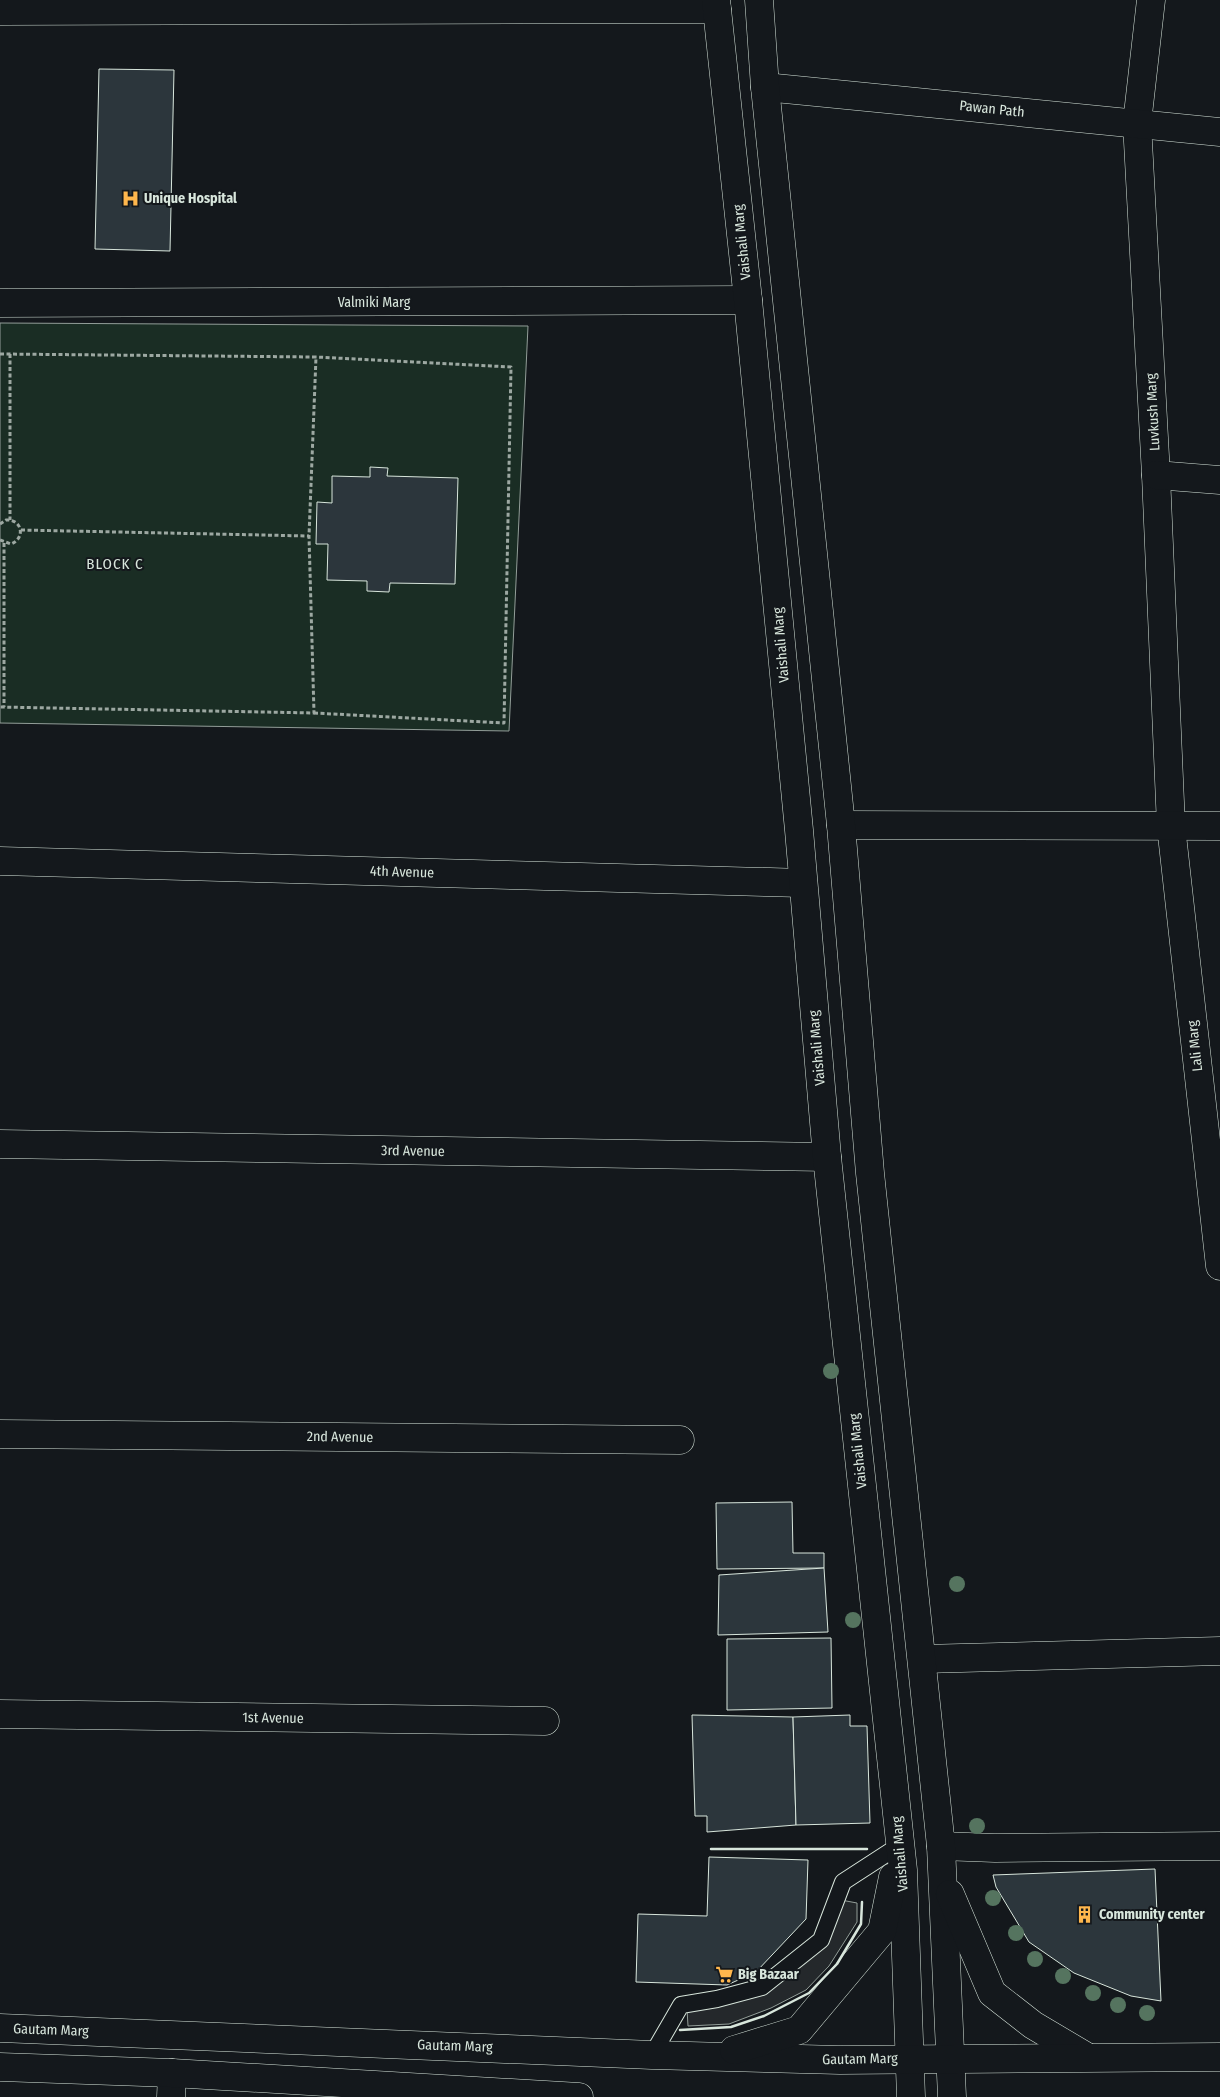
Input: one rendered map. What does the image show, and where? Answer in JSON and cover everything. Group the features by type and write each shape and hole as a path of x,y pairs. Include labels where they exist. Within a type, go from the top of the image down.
{"street":[{"path":"759,0 765,87 840,825 870,1173 923,1659 941,1846 952,2097"},
{"name":"Luvkush Marg","path":"1151,0 1137,124 1156,475 1171,826"},
{"path":"0,11 717,4"},
{"name":"Vaishali Marg","path":"717,4 748,300 799,827 827,1157 900,1845 911,2058 911,2097"},
{"name":"Pawan Path","path":"725,88 765,87 1220,132"},
{"name":"Valmiki Marg","path":"0,303 748,300 787,298"},
{"path":"1156,475 1220,480"},
{"path":"799,827 840,825 1220,826"},
{"name":"Lali Marg","path":"1171,826 1220,1266"},
{"name":"4th Avenue","path":"0,862 804,883"},
{"name":"3rd Avenue","path":"0,1144 827,1157"},
{"name":"2nd Avenue","path":"0,1434 680,1440"},
{"path":"881,1663 923,1659 1220,1651"},
{"name":"1st Avenue","path":"0,1714 546,1721"},
{"path":"712,2057 798,2030 882,1931 900,1845"},
{"path":"941,1846 995,1848 1220,1846"},
{"path":"943,1879 992,1993 1033,2025 1087,2057 1220,2056"},
{"name":"Gautam Marg","path":"0,2028 712,2057 840,2060 1087,2057"},
{"path":"0,2067 172,2085 579,2097"}],"lane":[{"path":"652,2055 681,2005 717,1999 762,1988 821,1940 843,1882 900,1845"}],"path":[{"path":"0,354 316,357 511,367 504,724 314,714 2,707 4,543"},
{"path":"10,354 10,520"},
{"path":"314,714 309,536 316,357"},
{"path":"0,524 10,520 17,523 21,530 20,537 15,543 4,543 0,540"},
{"path":"21,530 309,536"}],"green space":[{"path":"0,323 528,326 509,731 0,723"}],"shaded area":[{"path":"841,1900 857,1903 857,1922 829,1966 806,1990 771,2008 729,2024 688,2026 687,2009 763,1991 822,1943"}],"building":[{"path":"99,69 174,70 170,251 95,249"},
{"path":"370,467 388,468 387,476 458,478 455,584 390,583 389,592 367,591 367,581 327,580 328,544 316,544 317,502 332,503 332,476 370,477"},
{"path":"792,1502 793,1553 824,1553 824,1568 717,1569 716,1503"},
{"path":"824,1568 828,1632 718,1635 719,1575"},
{"path":"831,1638 832,1708 727,1710 727,1639"},
{"path":"692,1715 793,1717 796,1825 707,1832 707,1816 695,1816"},
{"path":"850,1715 850,1726 867,1726 870,1823 796,1825 793,1717"},
{"path":"709,1857 808,1860 806,1919 756,1972 727,1985 636,1982 638,1914 707,1916"},
{"name":"Community center","path":"1155,1869 1161,2001 1131,1996 1074,1973 1029,1942 996,1887 993,1875"}],"wall":[{"path":"711,1849 867,1849"},
{"path":"680,2030 731,2027 764,2016 809,1993 837,1964 861,1924 862,1902"}],"place":[{"name":"Unique Hospital","path":"130,198"},
{"name":"Community center","path":"1085,1914"},
{"name":"Big Bazaar","path":"724,1974"}],"district":[{"name":"BLOCK C","path":"115,564"}]}
